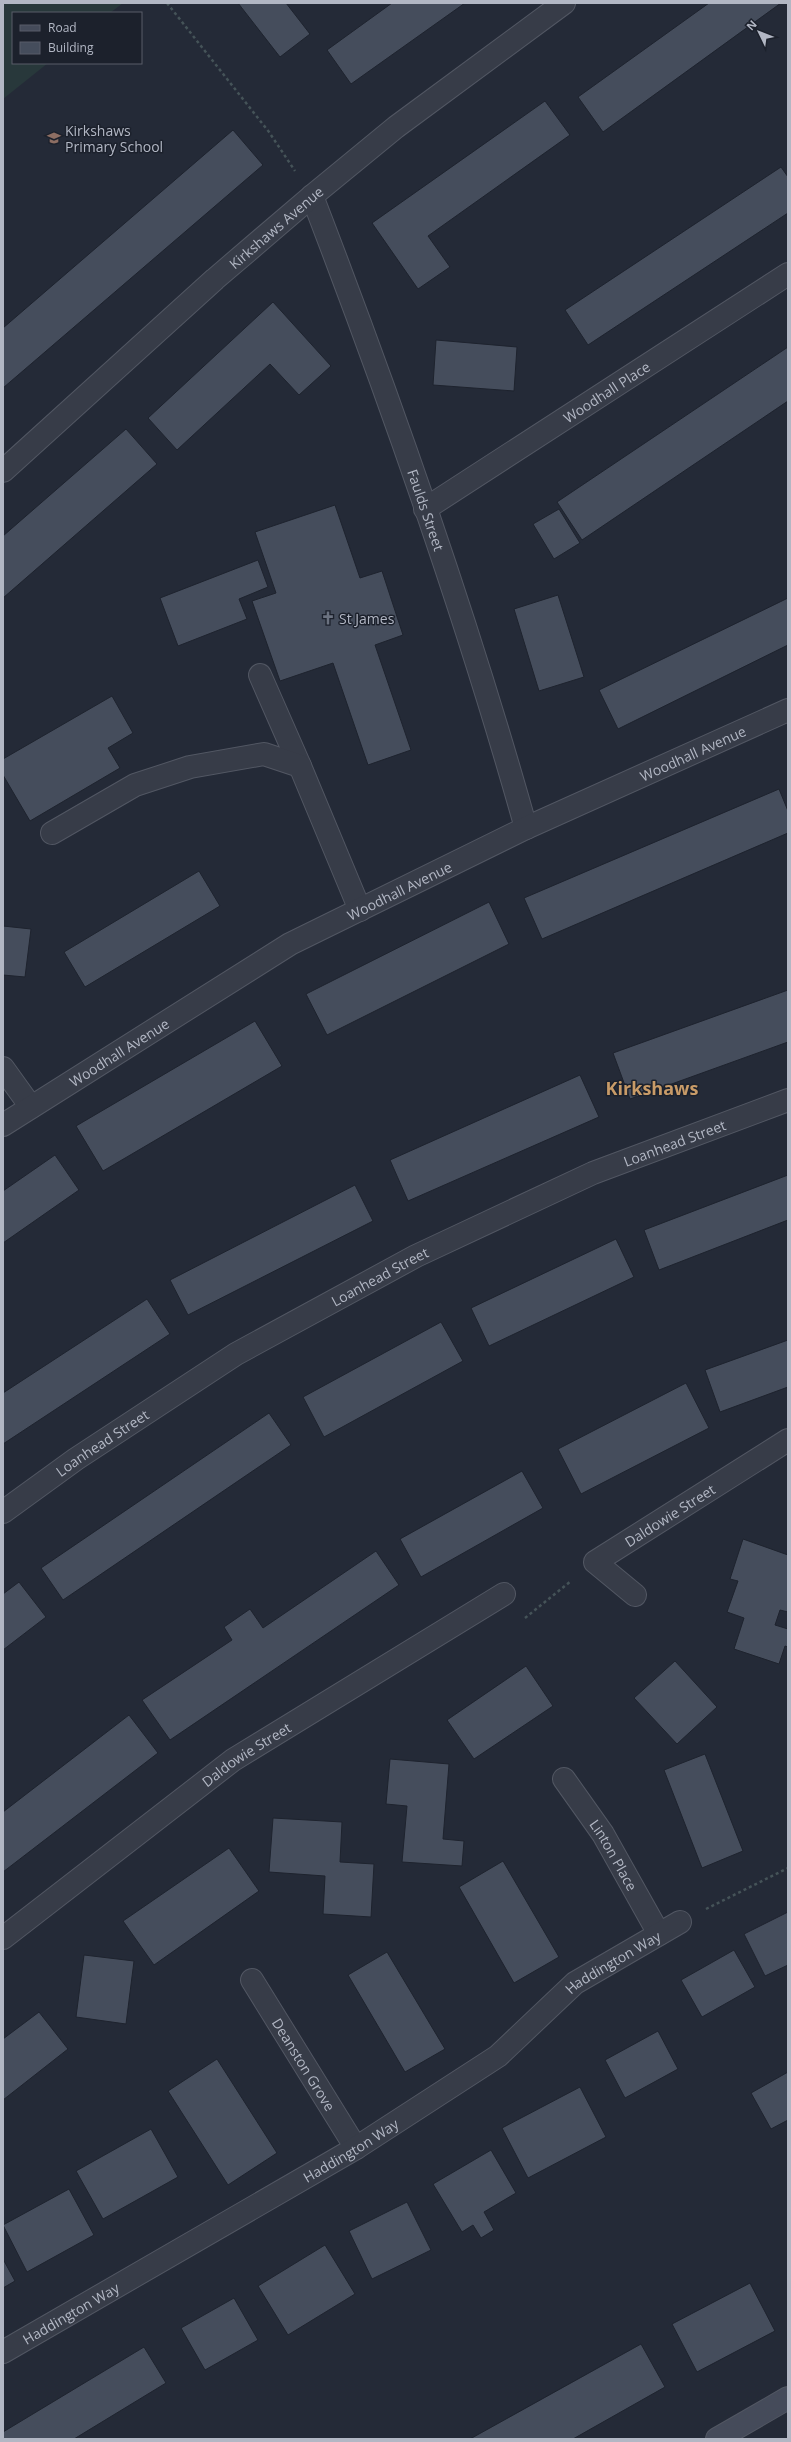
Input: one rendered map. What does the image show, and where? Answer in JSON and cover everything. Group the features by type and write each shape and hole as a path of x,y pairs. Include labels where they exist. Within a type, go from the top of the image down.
{"street":[{"name":"Kirkshaws Avenue","path":"3,471 215,279 312,196 396,127 564,3"},
{"name":"Faulds Street","path":"312,196 426,509 496,720 526,828"},
{"name":"Woodhall Place","path":"426,509 788,274"},
{"path":"260,675 360,910"},
{"name":"Woodhall Avenue","path":"3,1125 290,944 526,828 788,710"},
{"path":"52,833 135,786 190,767 264,754 300,766"},
{"path":"3,1068 31,1107"},
{"name":"Loanhead Street","path":"3,1512 76,1459 236,1354 416,1256 594,1174 788,1100"},
{"name":"Daldowie Street","path":"595,1562 788,1440"},
{"path":"595,1562 635,1595"},
{"name":"Daldowie Street","path":"3,1938 233,1760 504,1594"},
{"name":"Linton Place","path":"564,1779 603,1834 659,1934"},
{"name":"Haddington Way","path":"3,2352 356,2148 498,2056 575,1983 680,1922"},
{"name":"Deanston Grove","path":"252,1980 356,2148"},
{"path":"717,2439 788,2398"}],"path":[{"path":"167,3 269,132 312,196"},
{"path":"504,1594 519,1623 595,1562"},
{"path":"680,1922 788,1868"}],"shaded area":[{"path":"3,3 123,3 111,12 12,12 12,64 47,64 3,99"}],"building":[{"path":"238,3 286,3 310,34 280,57"},
{"path":"392,3 465,3 351,84 327,50"},
{"path":"709,3 781,3 603,132 578,97"},
{"path":"545,101 570,135 428,236 450,267 418,289 372,223"},
{"path":"233,130 263,165 3,388 3,328"},
{"path":"781,167 788,177 788,213 588,345 565,310"},
{"path":"273,302 331,366 299,395 270,364 177,450 148,418"},
{"path":"436,340 517,347 514,391 433,385"},
{"path":"788,347 788,401 582,540 557,502"},
{"path":"126,429 157,464 3,598 3,536"},
{"name":"St James","path":"335,505 360,578 382,571 403,635 375,645 411,750 368,765 333,663 280,681 252,601 276,593 255,532"},
{"path":"559,509 580,543 554,559 533,524"},
{"path":"258,560 268,587 239,599 247,619 178,646 160,598"},
{"path":"558,595 584,677 539,691 514,609"},
{"path":"788,598 788,645 618,729 599,690"},
{"path":"112,696 133,733 108,748 120,768 30,821 3,775 3,759"},
{"path":"779,789 788,811 788,833 542,939 524,898"},
{"path":"199,871 220,906 85,987 64,952"},
{"path":"489,902 509,944 327,1035 306,994"},
{"path":"3,926 31,929 25,977 3,975"},
{"path":"788,990 788,1042 630,1099 613,1053"},
{"path":"255,1021 282,1066 103,1171 76,1126"},
{"path":"580,1075 599,1117 408,1201 390,1160"},
{"path":"55,1155 79,1190 3,1243 3,1191"},
{"path":"788,1175 788,1220 659,1270 644,1230"},
{"path":"355,1185 373,1221 188,1315 170,1280"},
{"path":"616,1239 634,1277 489,1346 471,1308"},
{"path":"147,1299 170,1334 3,1444 3,1393"},
{"path":"441,1322 463,1361 324,1437 303,1397"},
{"path":"788,1340 788,1387 720,1412 705,1370"},
{"path":"686,1383 709,1428 581,1494 558,1449"},
{"path":"269,1413 291,1445 63,1600 41,1568"},
{"path":"522,1471 543,1508 421,1577 400,1539"},
{"path":"743,1539 788,1555 788,1612 780,1610 775,1625 788,1629 788,1647 785,1646 779,1664 734,1649 744,1618 727,1612 738,1581 730,1579"},
{"path":"376,1551 399,1585 170,1740 142,1700 232,1640 224,1627 250,1609 263,1628"},
{"path":"19,1582 46,1617 3,1650 3,1594"},
{"path":"675,1661 717,1707 677,1744 634,1698"},
{"path":"526,1666 553,1706 474,1759 447,1720"},
{"path":"129,1715 158,1753 3,1872 3,1812"},
{"path":"705,1754 743,1851 702,1868 664,1770"},
{"path":"390,1759 449,1764 443,1839 464,1841 462,1866 402,1862 407,1806 386,1804"},
{"path":"273,1818 342,1822 340,1862 374,1864 371,1917 323,1914 325,1876 269,1872"},
{"path":"229,1848 259,1891 154,1965 123,1921"},
{"path":"503,1861 559,1957 514,1983 459,1887"},
{"path":"788,1912 788,1965 765,1976 744,1934"},
{"path":"734,1950 755,1987 702,2017 681,1980"},
{"path":"387,1952 445,2049 405,2072 348,1975"},
{"path":"84,1955 134,1961 126,2024 76,2017"},
{"path":"39,2012 68,2049 3,2100 3,2039"},
{"path":"658,2031 678,2069 625,2098 605,2060"},
{"path":"217,2059 277,2153 228,2185 168,2091"},
{"path":"788,2072 788,2120 771,2129 751,2093"},
{"path":"580,2087 606,2137 528,2178 502,2128"},
{"path":"151,2129 178,2177 103,2219 76,2171"},
{"path":"491,2150 516,2193 484,2212 494,2230 481,2238 473,2225 462,2232 433,2184"},
{"path":"69,2189 94,2235 27,2272 3,2225"},
{"path":"407,2202 431,2250 372,2279 349,2231"},
{"path":"325,2245 355,2294 288,2335 258,2286"},
{"path":"3,2259 15,2281 3,2288"},
{"path":"750,2283 775,2331 697,2372 672,2324"},
{"path":"234,2298 258,2340 205,2370 181,2328"},
{"path":"641,2344 665,2387 573,2439 470,2439"},
{"path":"144,2347 166,2383 74,2439 3,2439 3,2432"}],"place":[{"name":"Kirkshaws Primary School","path":"54,138"},
{"name":"St James","path":"328,618"}],"district":[{"name":"Kirkshaws","path":"652,1088"}]}
